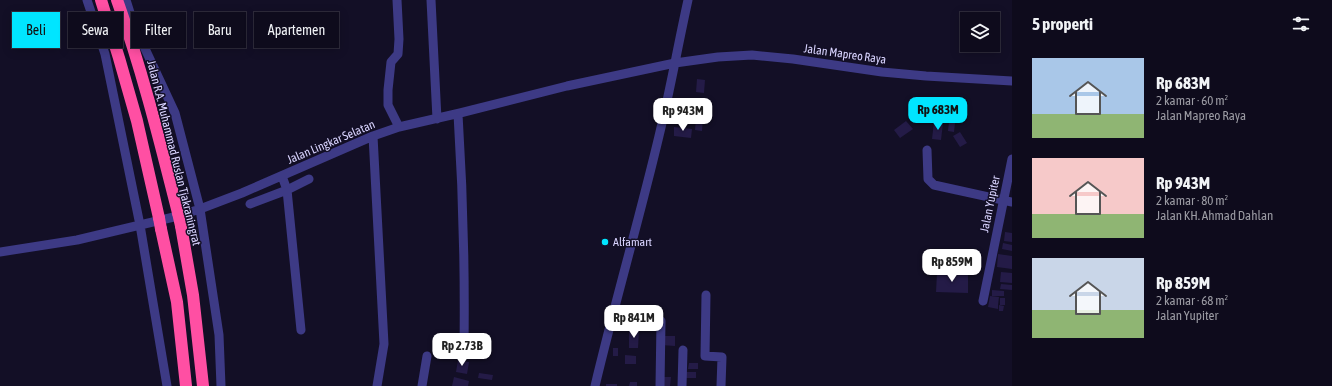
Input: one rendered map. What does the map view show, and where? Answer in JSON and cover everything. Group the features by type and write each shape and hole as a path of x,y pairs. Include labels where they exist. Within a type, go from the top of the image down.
{"highway":[{"path":"101,0 135,114 160,223 177,302 186,386"},
{"name":"Jalan R.A. Muhammad Ruslan Tjakraningrat","path":"117,0 151,110 181,226 193,295 203,386"}],"street":[{"path":"87,0 105,54 140,225 167,386"},
{"name":"Jalan R.A. Muhammad Ruslan Tjakraningrat","path":"126,0 134,24 175,113 200,209 219,336 221,386"},
{"path":"397,0 399,39 398,54 391,62 388,105 399,127"},
{"path":"431,0 437,119"},
{"path":"595,386 612,314 659,136 688,0"},
{"name":"Jalan Mapreo Raya","path":"675,61 758,55 793,58 890,73 1012,81"},
{"name":"Jalan Lingkar Selatan","path":"0,252 77,240 178,216 200,209 282,176 373,136 399,127 675,61"},
{"path":"458,114 461,162 465,303 464,348"},
{"path":"373,136 384,344 377,386"},
{"path":"927,150 928,179 934,185 1012,202"},
{"name":"Jalan Yupiter","path":"983,302 1012,159"},
{"path":"282,176 287,190 301,330"},
{"path":"250,204 287,190 309,179"},
{"path":"706,295 705,356 722,357 721,386"},
{"path":"660,386 661,321"},
{"path":"682,386 683,350"},
{"path":"422,386 427,356"}],"building":[{"path":"697,79 705,80 704,93 696,92"},
{"path":"683,102 691,102 691,106 683,105"},
{"path":"686,109 697,110 697,115 685,114"},
{"path":"696,118 703,119 702,131 695,130"},
{"path":"906,121 913,129 900,138 894,130"},
{"path":"934,122 943,123 941,140 932,139"},
{"path":"949,122 955,123 954,132 948,131"},
{"path":"674,127 692,129 691,138 674,136"},
{"path":"960,132 967,143 960,147 953,136"},
{"path":"1005,232 1012,233 1012,242 1004,241"},
{"path":"1003,243 1012,245 1012,251 1002,249"},
{"path":"998,254 1012,256 1012,269 997,267"},
{"path":"1001,272 1012,273 1012,283 1000,282"},
{"path":"937,273 968,274 968,293 936,292"},
{"path":"1001,284 1012,285 1012,290 1000,289"},
{"path":"992,290 1004,291 1004,296 992,296"},
{"path":"990,296 999,297 998,309 988,307"},
{"path":"1000,298 1005,298 1005,305 1000,305"},
{"path":"999,305 1004,306 1003,311 999,311"},
{"path":"629,329 639,330 638,348 629,348"},
{"path":"661,336 675,336 675,346 661,345"},
{"path":"613,348 618,348 618,356 613,356"},
{"path":"625,355 636,356 636,364 625,364"},
{"path":"458,360 469,362 467,374 456,372"},
{"path":"689,363 698,363 698,369 688,369"},
{"path":"686,372 696,372 696,378 686,378"},
{"path":"479,373 493,375 492,380 478,378"},
{"path":"454,377 469,381 468,386 452,386"},
{"path":"661,377 671,377 670,386 661,386"},
{"path":"630,382 637,382 637,386 629,386"},
{"path":"606,384 617,384 617,386 606,386"}],"place":[{"name":"Alfamart","path":"605,242"}]}
